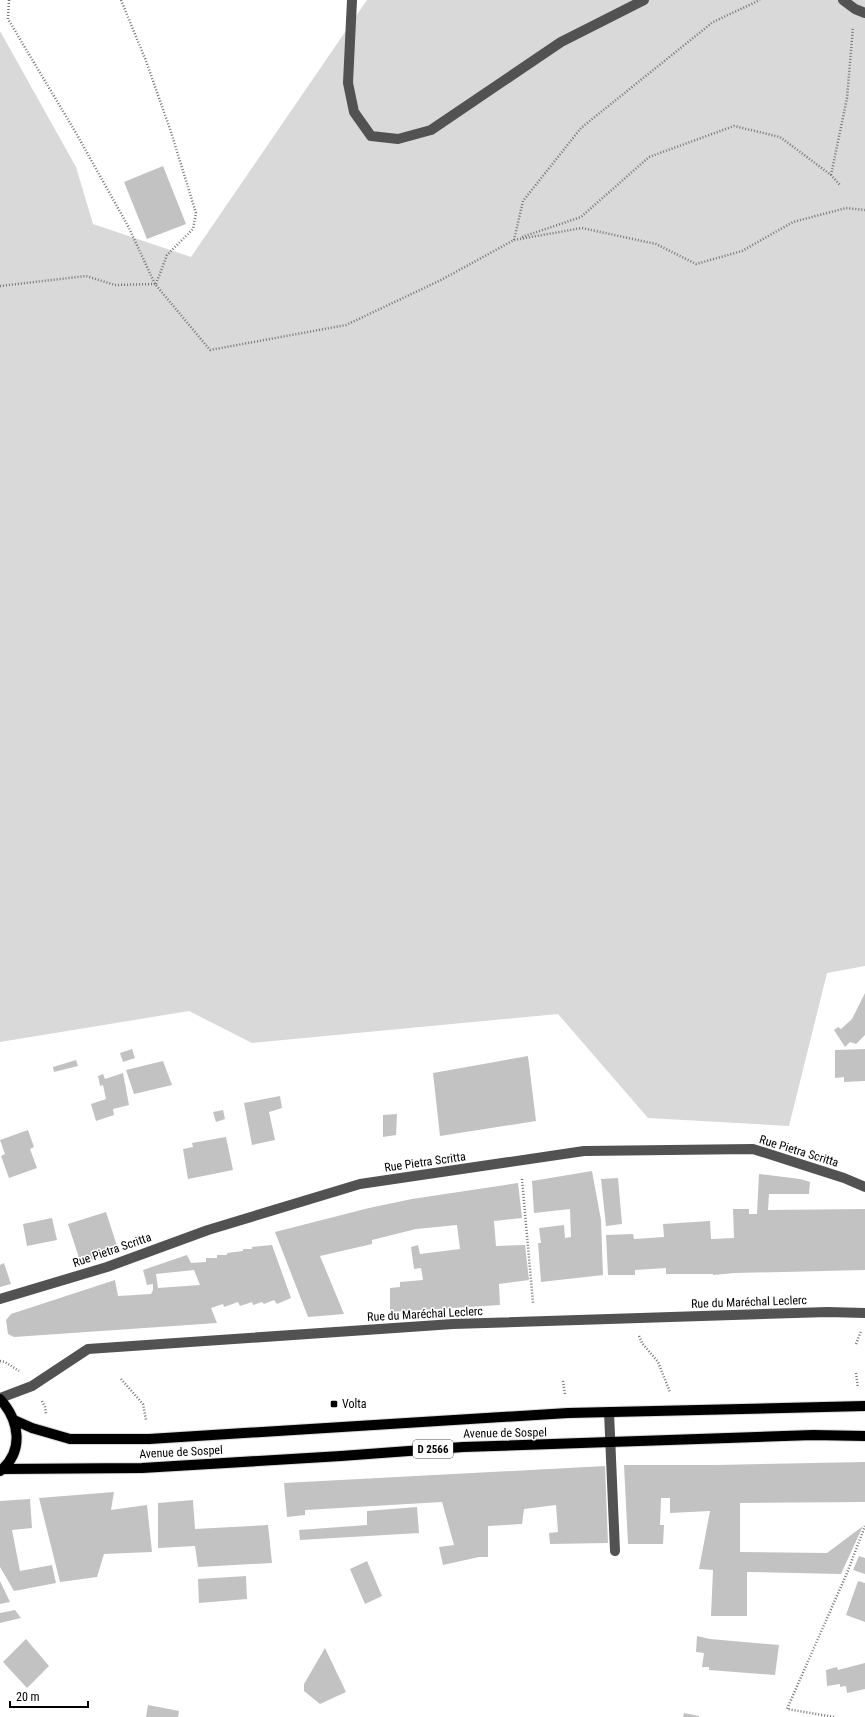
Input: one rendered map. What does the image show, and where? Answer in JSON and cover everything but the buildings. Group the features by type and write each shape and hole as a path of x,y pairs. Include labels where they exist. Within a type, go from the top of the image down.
{"main road":[{"path":"0,1399 8,1408 14,1420 17,1433 15,1447 10,1459 1,1470"},
{"name":"Avenue de Sospel","path":"14,1420 32,1428 70,1439 149,1439 609,1412 865,1406"},
{"name":"Avenue de Sospel","path":"1,1470 142,1468 341,1456 463,1446 813,1435 865,1436"}],"street":[{"path":"352,0 348,83 354,112 371,136 398,139 431,130 561,42 644,0"},
{"path":"844,0 855,9 865,13"},
{"name":"Rue Pietra Scritta","path":"0,1298 107,1268 208,1230 360,1184 584,1152 753,1149 844,1178 865,1187"},
{"name":"Rue du Maréchal Leclerc","path":"0,1399 32,1386 88,1349 453,1324 865,1313"},
{"path":"609,1412 615,1551"}],"path":[{"path":"9,0 8,19 128,226 155,284 210,350 346,325 441,280 514,240 581,217 649,157 734,126 780,137 831,175 840,185"},
{"path":"121,0 158,96 196,213 193,229 167,255 155,284"},
{"path":"514,240 523,201 581,128 713,22 760,0"},
{"path":"831,175 847,98 855,9"},
{"path":"514,240 582,228 656,244 696,264 742,251 793,222 846,208 865,210"},
{"path":"0,286 86,276 115,284 155,284"},
{"path":"520,1161 535,1322"},
{"path":"633,1318 642,1343 658,1362 670,1392"},
{"path":"0,1361 5,1362 20,1373"},
{"path":"121,1379 143,1404 147,1422"},
{"path":"563,1381 566,1398"},
{"path":"42,1401 45,1407 46,1415"},
{"path":"834,1717 787,1709 847,1574 865,1526"}],"shaded area":[{"path":"367,0 865,0 865,966 827,973 789,1126 648,1118 558,1014 252,1043 189,1011 0,1042 0,31 76,167 93,224 191,257"}],"place":[{"name":"Volta","path":"334,1404"}]}
